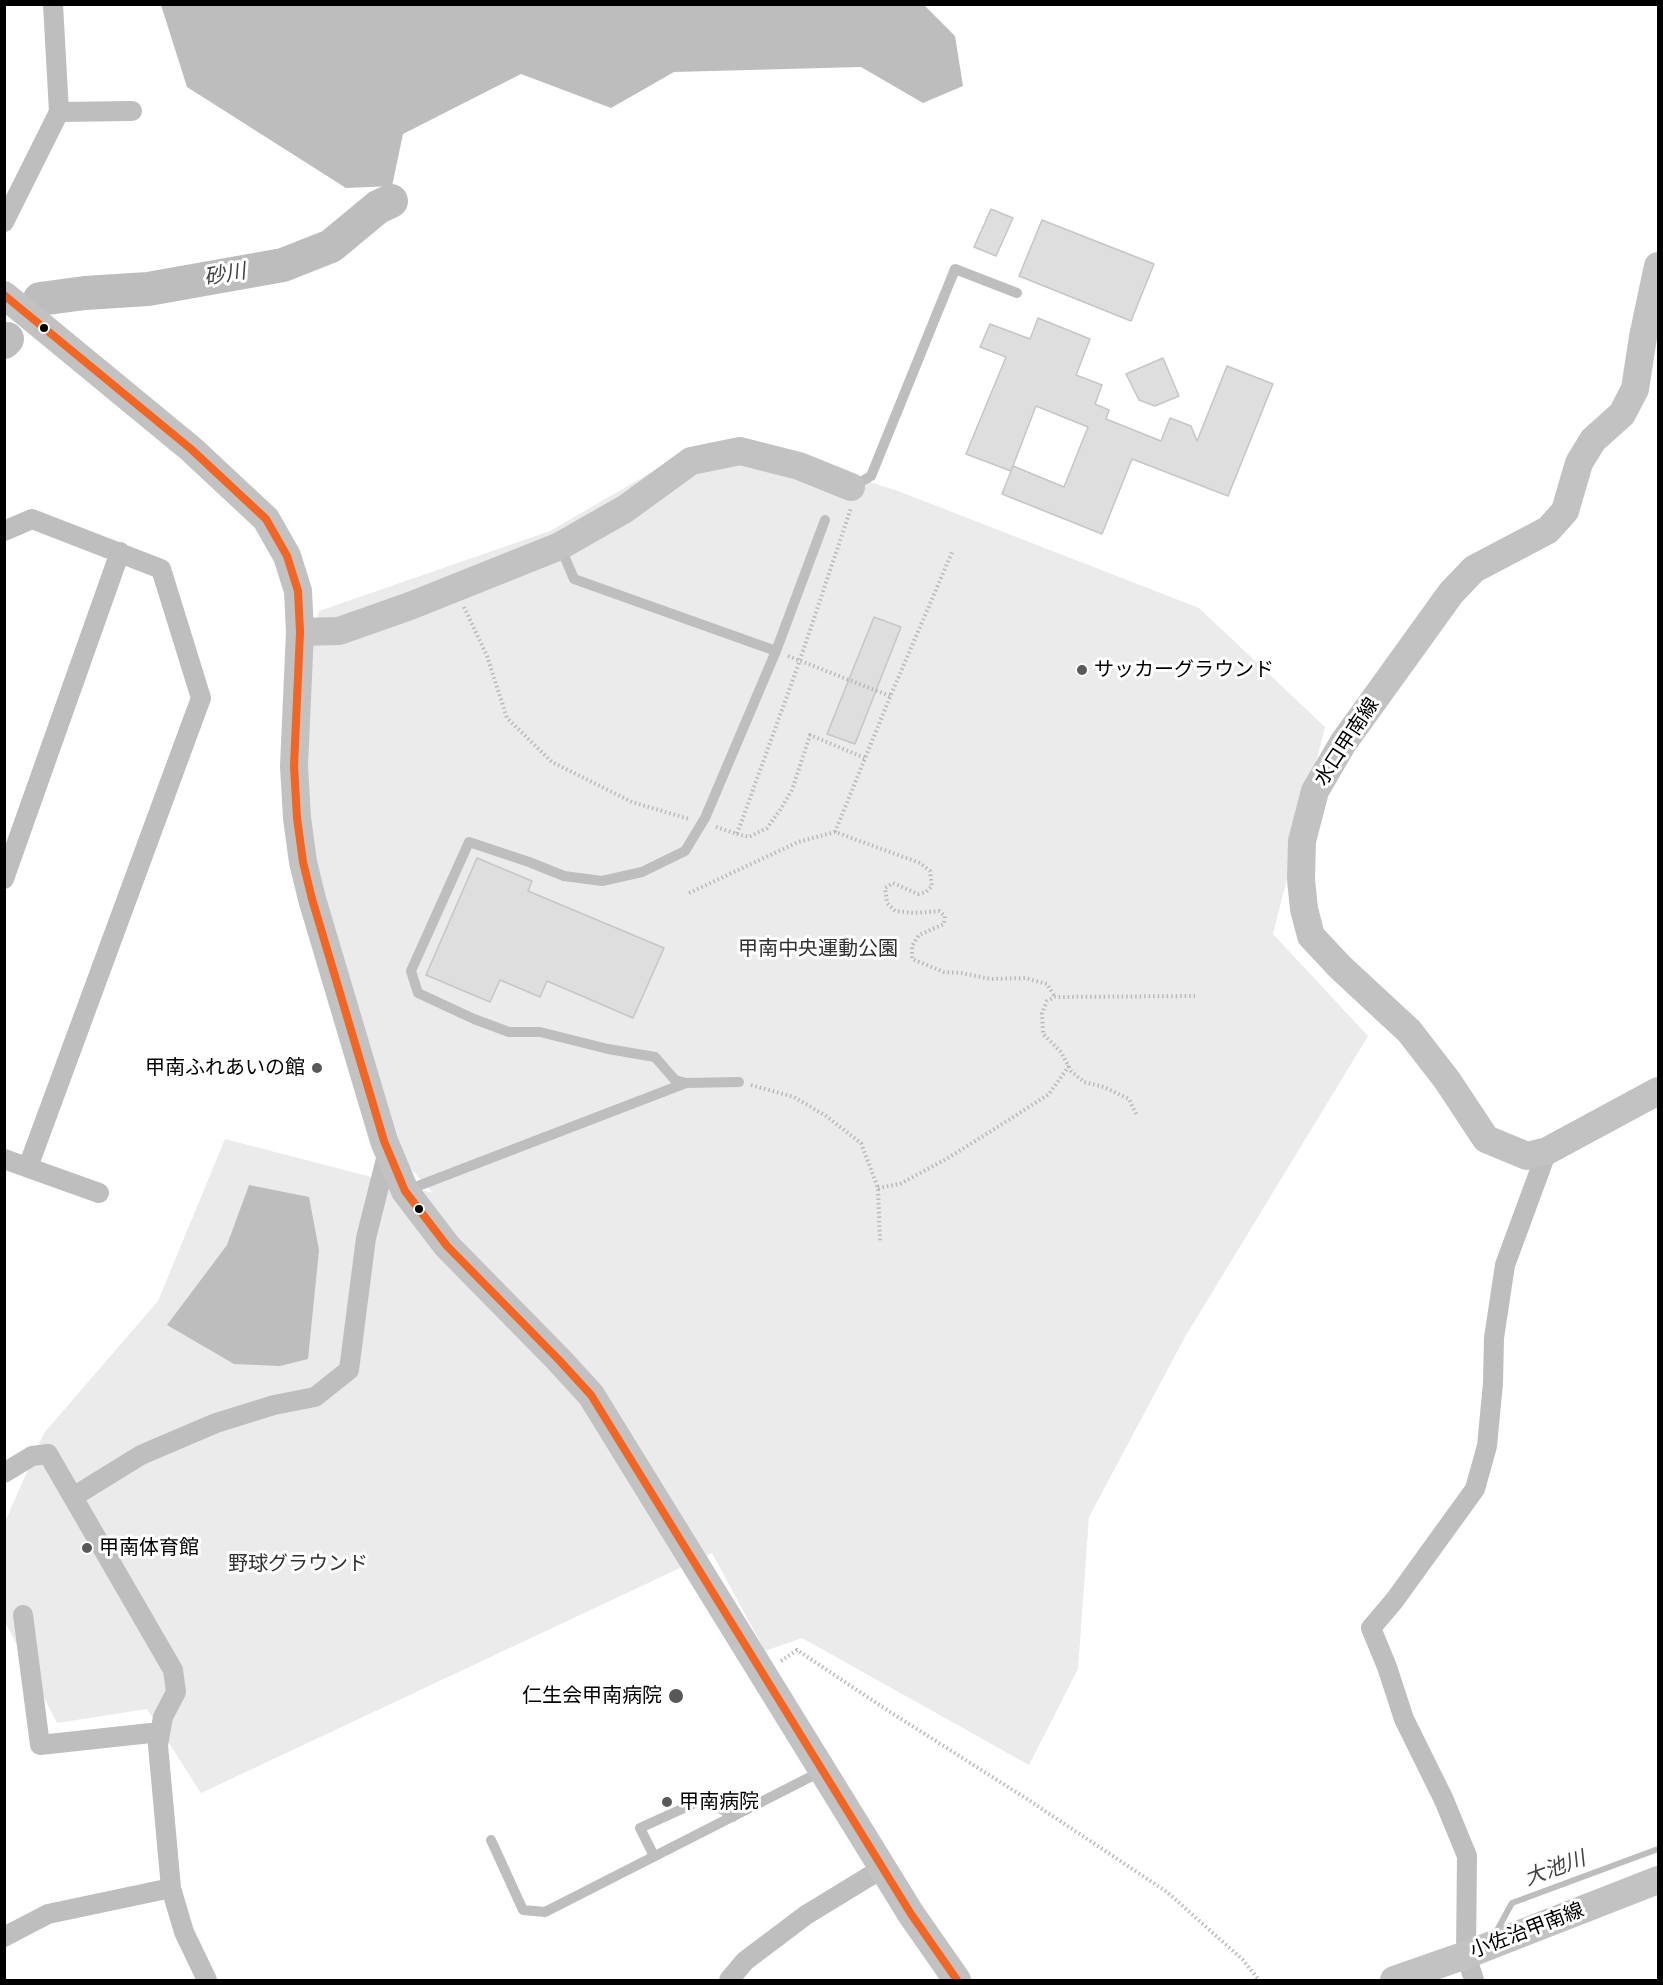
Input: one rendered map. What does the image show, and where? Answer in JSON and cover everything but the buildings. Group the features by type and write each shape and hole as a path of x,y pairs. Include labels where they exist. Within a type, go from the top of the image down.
{"street":[{"path":"4,222 60,112 53,4"},
{"path":"60,112 132,111"},
{"name":"水口甲南線","path":"1659,266 1643,337 1635,389 1622,414 1593,440 1578,463 1565,512 1548,530 1474,569 1451,593 1343,743 1315,791 1302,841 1301,879 1304,909 1311,936 1340,967 1409,1031 1447,1080 1485,1139 1527,1156 1547,1151 1659,1092"},
{"path":"4,295 191,449 266,519 287,556 298,591 300,632 294,766 297,818 303,862 312,899 388,1151 405,1191 447,1246 591,1395 882,1868 957,1980"},
{"path":"300,632 339,631 410,606 560,546 625,509 691,461 740,451 799,465 853,493"},
{"path":"4,531 32,519 161,569 201,698 28,1167"},
{"path":"4,879 120,552"},
{"path":"73,1497 141,1455 216,1423 274,1405 315,1397 349,1370 366,1238 388,1151"},
{"path":"1470,1968 1467,1856 1444,1800 1404,1719 1371,1628 1394,1601 1475,1489 1487,1446 1493,1383 1494,1338 1505,1265 1547,1151"},
{"path":"4,1159 99,1193"},
{"path":"4,1473 32,1456 48,1454 173,1670 177,1692 164,1717 158,1745 171,1888 184,1932 207,1980"},
{"path":"23,1615 40,1745 160,1732"},
{"path":"729,1980 745,1961 806,1915 882,1868"},
{"name":"小佐治甲南線","path":"1394,1980 1470,1968 1659,1880"},
{"path":"4,1937 48,1914 171,1888"}],"lane":[{"path":"853,493 870,476 955,269 1017,293"},
{"path":"739,1082 686,1083 675,1080 655,1057 608,1049 540,1032 509,1032 474,1019 418,993 411,971 469,842 564,876 602,881 642,872 685,850 705,818 776,651 825,520"},
{"path":"560,546 574,579 776,651"},
{"path":"405,1191 686,1083"},
{"path":"491,1840 523,1910 545,1912 823,1771"},
{"path":"654,1856 640,1828 706,1798 733,1817"}],"path":[{"path":"737,834 800,660 853,493"},
{"path":"835,832 953,550"},
{"path":"457,605 462,603 487,656 507,718 552,762 632,802 695,821"},
{"path":"776,651 890,697"},
{"path":"706,824 749,837 767,828 792,790 810,735 865,758"},
{"path":"690,893 798,842 835,832 920,863 930,871 932,886 926,892 918,894 893,883 885,888 887,903 895,911 914,913 939,911 945,916 944,924 919,935 912,946 912,959 944,972 991,979 1025,978 1047,984 1054,998"},
{"path":"1136,1114 1129,1099 1104,1086 1084,1082 1071,1071 1061,1052 1043,1034 1042,1013 1047,1001 1054,998 1196,996"},
{"path":"878,1188 900,1184 948,1158 1015,1116 1048,1094 1069,1066"},
{"path":"739,1082 794,1097 826,1116 861,1143 878,1188 880,1241"},
{"path":"763,1674 797,1650 886,1710 1027,1798 1167,1892 1243,1960 1259,1980"}],"green space":[{"name":"甲南中央運動公園","path":"735,444 839,472 898,491 1199,608 1325,727 1273,934 1368,1036 1185,1337 1089,1517 1078,1669 1029,1765 802,1638 765,1651 712,1553 201,1793 147,1709 57,1723 5,1622 5,1522 44,1433 158,1301 225,1139 433,1193 402,1159 314,865 303,759 307,654 319,611 550,531 671,461"}],"shaded area":[{"path":"161,5 924,5 955,36 963,86 923,103 861,67 674,72 611,108 521,74 403,134 392,186 346,188 187,87"},
{"path":"249,1185 309,1197 319,1250 308,1359 280,1366 234,1364 167,1325 227,1245"}],"waterway":[{"name":"砂川","path":"40,299 85,293 148,289 283,265 331,246 378,207 391,201"},
{"name":"砂川","path":"4,342 7,339"},
{"name":"大池川","path":"1495,1934 1512,1903 1658,1849"}],"transit line":[{"path":"4,295 191,449 266,519 287,556 298,591 300,632 294,766 297,818 303,862 384,1141 405,1191 447,1246 591,1395 911,1914 957,1980"}],"place":[{"name":"サッカーグラウンド","path":"1082,670"},
{"name":"甲南ふれあいの館","path":"317,1068"},
{"name":"甲南体育館","path":"87,1548"},
{"name":"仁生会甲南病院","path":"676,1696"},
{"name":"甲南病院","path":"667,1802"}],"park label":[{"name":"野球グラウンド","path":"298,1564"}]}
